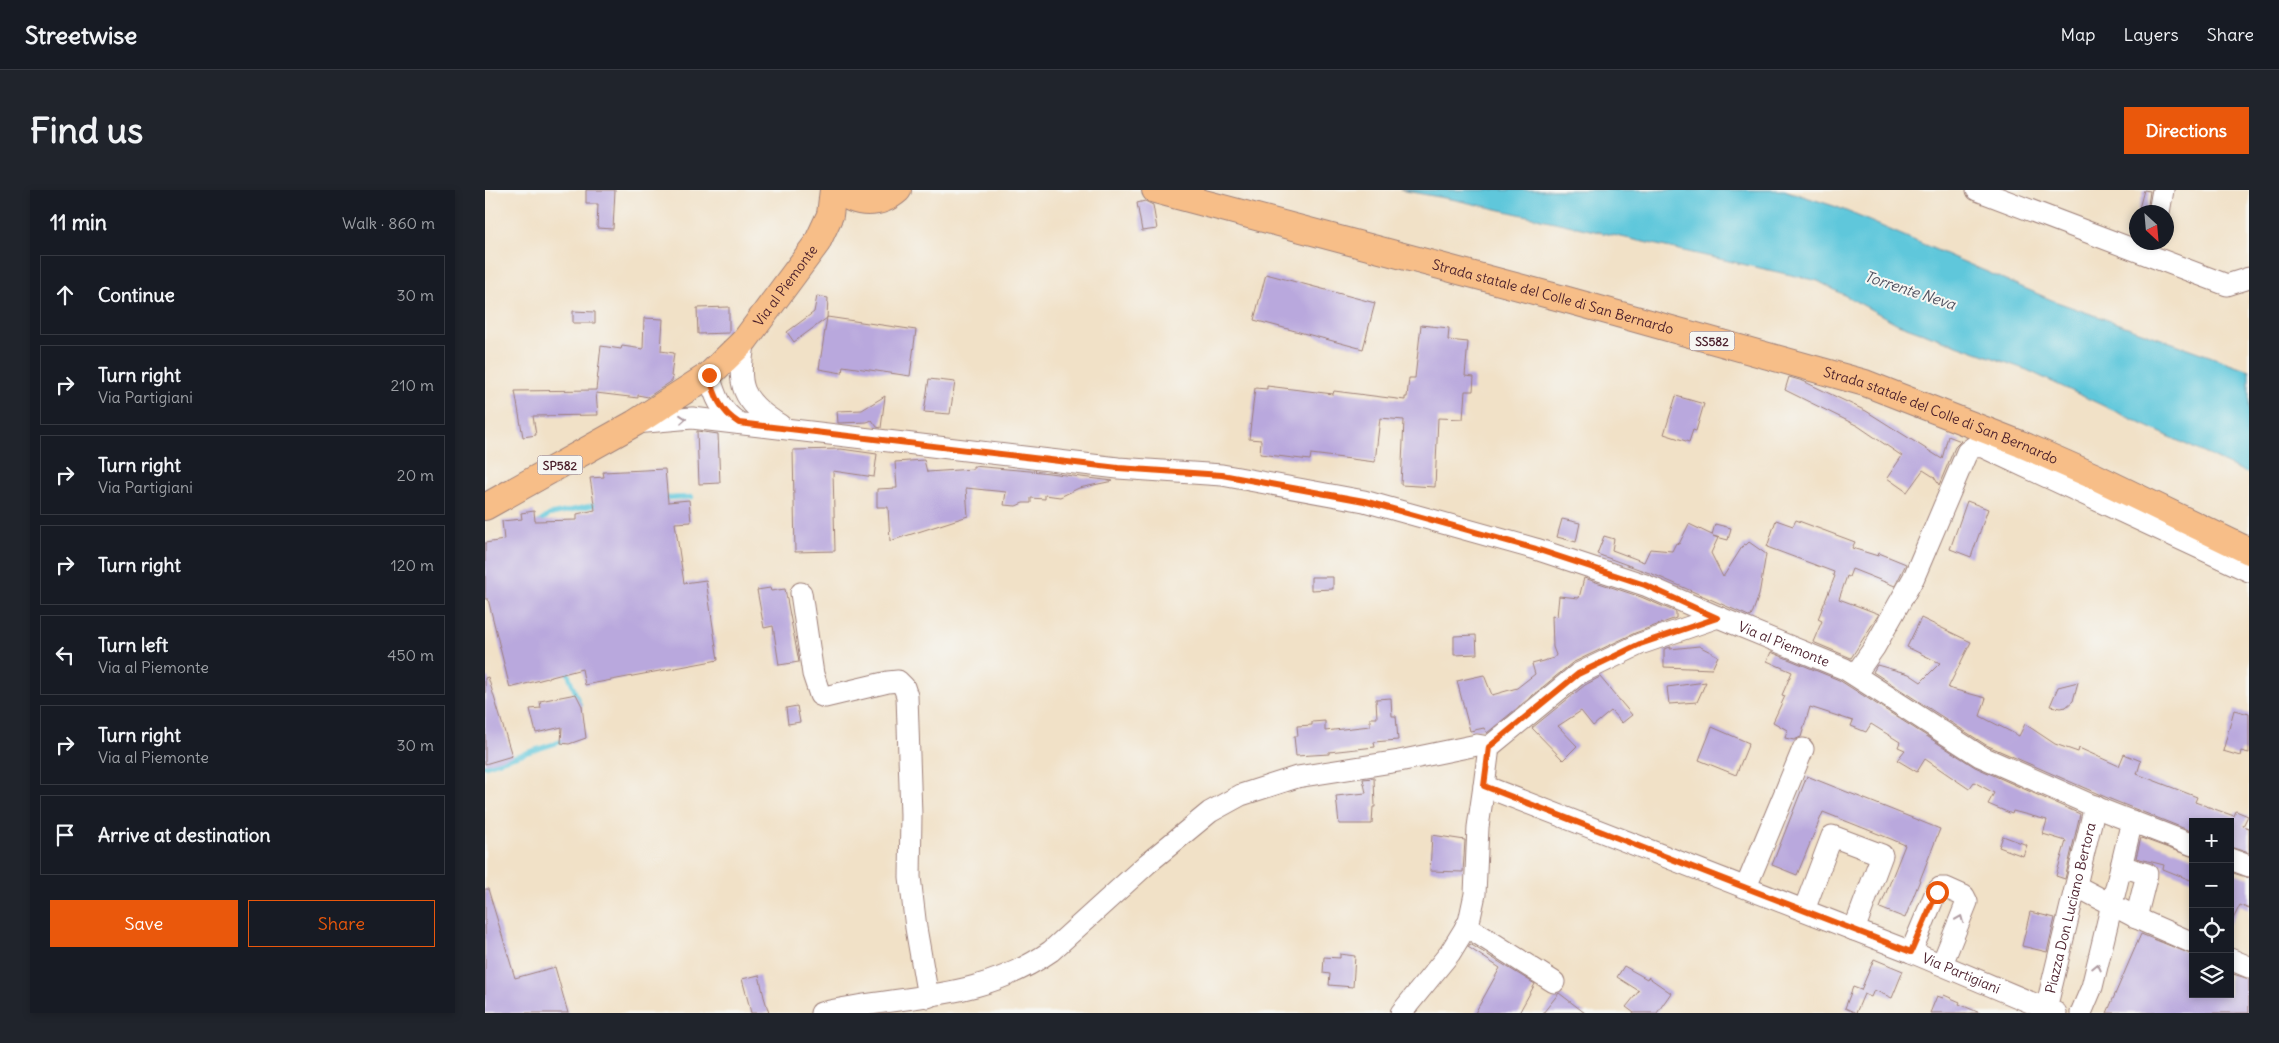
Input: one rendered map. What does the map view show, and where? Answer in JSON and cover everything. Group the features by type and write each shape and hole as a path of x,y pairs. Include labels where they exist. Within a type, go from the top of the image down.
{"main road":[{"name":"Via al Piemonte","path":"485,507 635,423 709,375 745,340 817,243 830,215 833,190"},
{"path":"839,190 852,199 865,202"},
{"name":"Via al Piemonte","path":"824,230 850,209 865,202 883,200 898,190"},
{"name":"Strada statale del Colle di San Bernardo","path":"1155,190 1865,383 2021,444 2096,477 2249,551"}],"street":[{"path":"1977,190 2129,241"},
{"path":"2160,205 2163,190"},
{"path":"2154,250 2227,285 2249,278"},
{"name":"Via al Piemonte","path":"745,340 740,371 749,401 758,411 785,428"},
{"path":"709,375 717,401 727,415 739,423"},
{"name":"Via al Piemonte","path":"635,423 692,418 739,423 1118,468 1222,475 1364,501 1536,549 1645,585 1717,618 1855,675 1979,756 2095,806 2189,842"},
{"path":"1855,675 1874,648 1914,577 1967,452 1975,446 1983,447 2039,472 2249,571"},
{"path":"801,593 813,674 820,695 825,697 889,682 898,682 904,687 907,696 911,815 910,877 916,928 928,996"},
{"path":"1401,1013 1451,952 1466,926 1475,894 1478,827 1489,747 1578,674 1640,644 1717,618"},
{"path":"821,1013 971,989 1002,978 1035,962 1051,951 1148,862 1210,812 1241,795 1297,777 1399,762 1477,745 1489,747"},
{"path":"1746,887 1803,749"},
{"name":"Via Partigiani","path":"1484,786 1942,964 2051,1011"},
{"name":"Piazza Don Luciano Bertora","path":"2051,1011 2076,886 2095,806"},
{"path":"2081,1013 2092,987 2132,821"},
{"path":"1804,910 1832,836 1883,855 1854,930"},
{"path":"2234,860 2249,866"},
{"path":"2121,866 2147,874 2136,918"},
{"path":"2076,886 2136,918 2189,941"},
{"path":"1911,952 1937,892 1940,888 1946,888 1964,896 1967,902 1942,964"},
{"path":"1466,926 1554,982"},
{"path":"2234,961 2249,967"}],"water":[{"name":"Torrente Neva","path":"1400,190 1784,190 1837,207 2054,301 2249,370 2249,474 2027,370 1898,324 1818,281 1456,200"}],"building":[{"path":"586,190 615,190 613,229 597,228 598,204 586,204"},
{"path":"2144,190 2150,191 2148,205 2140,205"},
{"path":"1145,201 1153,205 1157,229 1142,231 1137,203"},
{"path":"1266,274 1375,303 1363,349 1254,320"},
{"path":"817,296 828,298 827,318 794,342 787,332 814,312"},
{"path":"729,307 729,333 698,334 697,308"},
{"path":"573,311 595,312 595,323 573,323"},
{"path":"827,317 916,330 910,376 843,366 842,373 819,369"},
{"path":"644,318 663,319 661,351 674,353 672,381 648,397 638,395 638,398 596,393 598,415 533,416 536,435 523,437 515,391 596,390 601,346 621,349 622,346 643,349"},
{"path":"1421,325 1449,328 1448,340 1468,342 1465,376 1474,377 1473,391 1465,391 1463,419 1438,418 1435,487 1401,485 1404,420 1380,418 1375,462 1311,454 1310,460 1260,454 1261,440 1249,439 1255,388 1267,389 1267,386 1333,394 1334,391 1405,400 1409,378 1415,378"},
{"path":"1789,377 1803,381 1866,411 1942,459 1948,436 1961,441 1955,447 1939,485 1934,477 1923,470 1907,492 1887,478 1902,456 1858,426 1785,390"},
{"path":"929,379 955,382 950,414 924,412"},
{"path":"885,396 881,428 877,427 872,420 867,422 838,423 837,411 862,410"},
{"path":"1676,396 1704,404 1696,431 1693,430 1689,442 1664,434"},
{"path":"697,431 718,434 720,483 699,484"},
{"path":"841,449 877,454 874,477 833,471 835,551 795,552 793,450"},
{"path":"924,460 927,472 973,469 973,466 1113,481 1079,488 1060,497 1045,495 1045,499 1031,498 1031,503 1023,503 1016,506 1004,505 1006,492 966,488 968,516 890,541 888,507 877,507 877,489 897,488 895,462"},
{"path":"665,469 668,502 689,500 691,522 675,523 684,583 706,580 718,660 585,685 582,669 510,688 488,599 485,599 485,543 504,540 502,521 522,519 521,513 534,511 535,521 577,520 577,514 595,510 590,478 604,477 603,472"},
{"path":"1967,501 1988,509 1971,557 1950,549"},
{"path":"1562,519 1580,523 1576,542 1557,537"},
{"path":"1776,520 1793,526 1796,520 1855,542 1852,548 1878,556 1879,553 1906,564 1895,586 1852,569 1849,577 1847,576 1839,599 1879,614 1851,658 1813,642 1822,621 1818,619 1835,576 1833,575 1834,572 1767,547"},
{"path":"1689,524 1712,535 1715,524 1731,528 1728,540 1713,536 1718,538 1711,553 1723,577 1744,544 1746,545 1749,542 1766,554 1759,595 1751,617 1655,575 1597,554 1604,536 1614,539 1612,550 1644,562 1650,549 1672,551 1676,543 1679,544"},
{"path":"1311,577 1333,577 1333,589 1311,590"},
{"path":"1584,578 1641,597 1676,612 1676,618 1635,633 1572,663 1487,733 1484,728 1470,731 1457,681 1484,675 1492,695 1517,688 1535,674 1532,664 1554,658 1556,655 1553,647 1552,616 1557,617 1559,596 1579,598"},
{"path":"770,588 771,591 785,589 799,662 779,665 773,626 764,628 757,590"},
{"path":"1921,618 1971,642 1948,688 1986,698 1980,716 2019,736 2025,724 2055,744 2078,752 2079,748 2119,766 2124,754 2141,761 2137,774 2197,797 2195,802 2234,816 2236,811 2248,816 2243,826 2249,828 2249,853 2234,848 2234,818 2189,818 2189,830 2110,799 1986,745 1873,672 1877,665 1909,674 1921,682 1940,663 1907,647"},
{"path":"1476,635 1477,654 1454,655 1454,636"},
{"path":"1699,646 1718,656 1712,669 1664,667 1664,649"},
{"path":"1771,652 1839,680 1975,767 2080,814 2065,879 2056,876 2066,841 2043,834 2047,820 2013,811 2012,814 1988,804 1994,793 1974,782 1969,789 1925,759 1917,772 1897,760 1905,750 1898,747 1900,742 1871,724 1866,732 1851,726 1853,721 1810,707 1801,737 1794,740 1785,738 1787,730 1773,722 1785,696 1782,695 1792,672 1767,661"},
{"path":"488,677 512,756 485,764 485,678"},
{"path":"1600,677 1632,715 1622,723 1611,711 1593,726 1581,711 1558,726 1577,746 1563,760 1532,728 1585,685"},
{"path":"1706,682 1697,702 1669,704 1667,687"},
{"path":"2078,682 2073,701 2066,707 2050,706 2058,687"},
{"path":"576,694 582,706 586,738 569,744 561,743 562,727 536,733 530,709 541,708 540,701"},
{"path":"1391,698 1392,716 1396,716 1398,740 1374,742 1375,747 1329,752 1329,754 1296,756 1294,736 1298,736 1297,726 1312,725 1312,722 1325,721 1325,731 1370,726 1370,718 1377,718 1376,699"},
{"path":"797,706 800,722 788,724 786,708"},
{"path":"2234,710 2249,714 2249,753 2241,751 2240,756 2223,751"},
{"path":"1712,727 1749,743 1736,775 1699,760"},
{"path":"1807,776 1940,829 1905,918 1880,908 1905,845 1891,839 1823,812 1797,875 1772,865"},
{"path":"1374,778 1375,807 1373,807 1372,824 1339,824 1336,796 1366,793 1363,779"},
{"path":"1432,835 1465,840 1463,872 1430,871"},
{"path":"2003,836 2027,845 2023,856 1999,847"},
{"path":"2141,838 2189,856 2189,879 2163,869 2164,865 2136,858"},
{"path":"2234,873 2249,878 2249,909 2240,905 2234,917"},
{"path":"485,889 488,889 515,978 555,967 568,1013 485,1013"},
{"path":"2030,912 2055,918 2047,952 2022,946"},
{"path":"2141,934 2189,953 2189,998 2234,998 2234,974 2249,979 2249,1013 2107,1013"},
{"path":"1470,944 1535,984 1519,1013 1475,1013 1500,968 1468,947"},
{"path":"1340,954 1355,956 1353,987 1329,985 1330,974 1323,973 1324,957 1340,958"},
{"path":"1874,959 1903,971 1892,998 1874,990 1871,997 1864,994 1856,1013 1845,1008 1853,987 1861,990"},
{"path":"1624,966 1647,979 1648,977 1671,993 1657,1013 1634,1013 1626,1007 1639,991 1617,977"},
{"path":"759,975 769,1013 751,1013 742,979"},
{"path":"1559,993 1585,1013 1543,1013"},
{"path":"1944,995 1980,1013 1930,1013 1937,996 1943,998"}],"waterway":[{"path":"664,498 692,497"},
{"path":"538,523 549,515 599,504"},
{"path":"566,668 580,705"},
{"path":"485,766 566,740"}],"route":[{"path":"709,375 717,401 727,415 739,423 1118,468 1222,475 1364,501 1536,549 1645,585 1717,618 1640,644 1578,674 1489,747 1484,786 1911,952 1937,892"}]}
